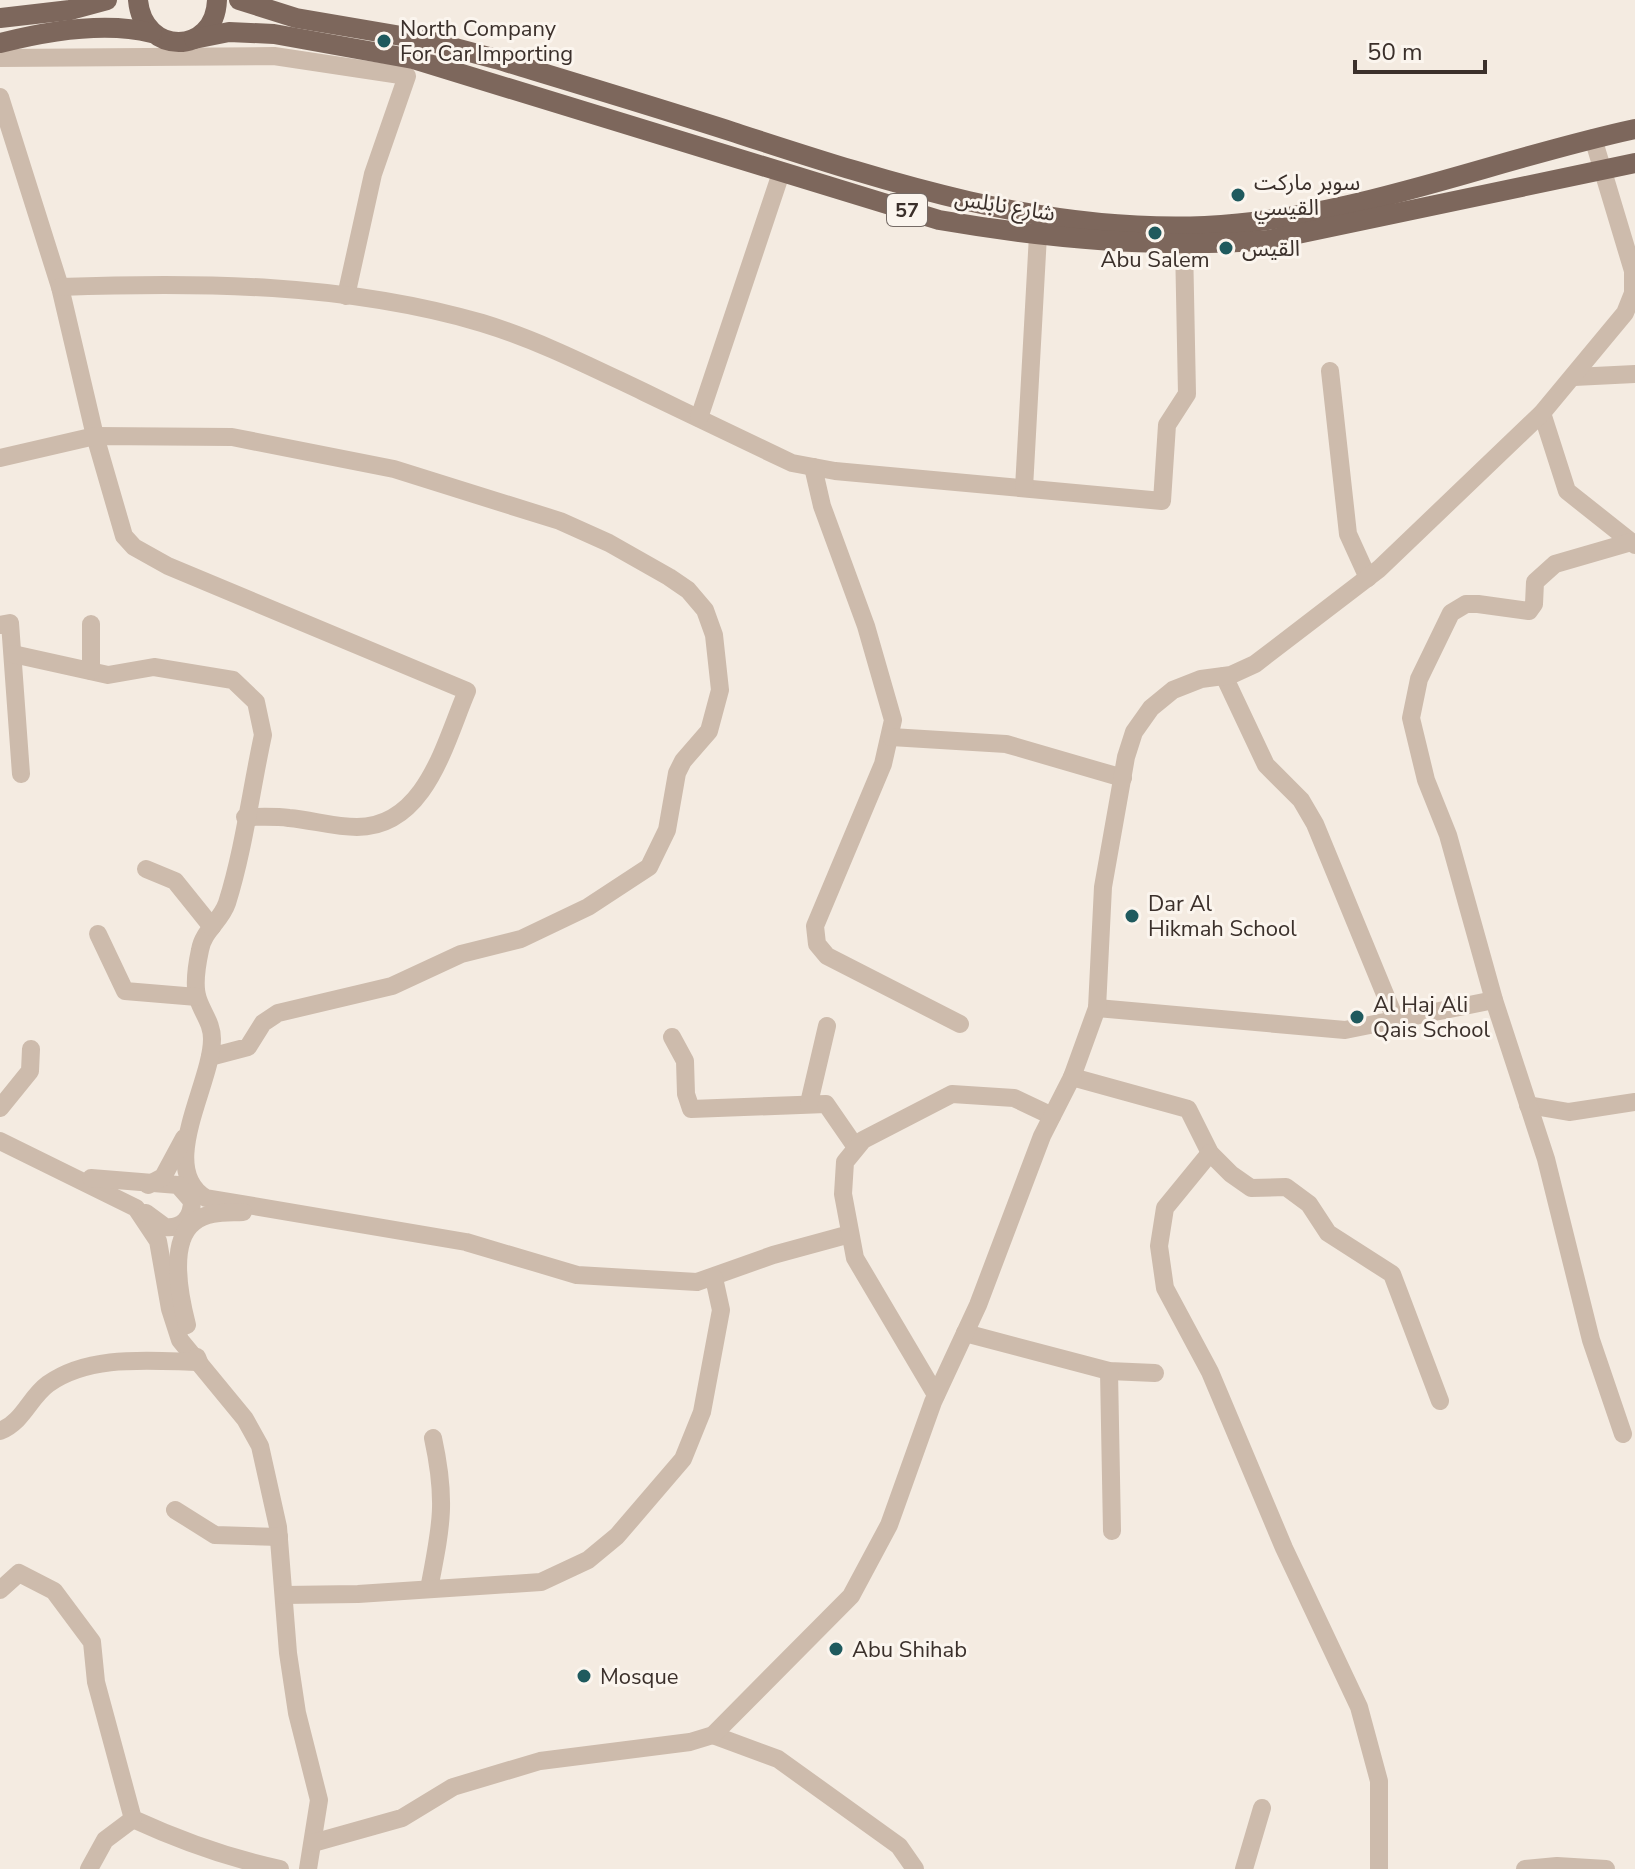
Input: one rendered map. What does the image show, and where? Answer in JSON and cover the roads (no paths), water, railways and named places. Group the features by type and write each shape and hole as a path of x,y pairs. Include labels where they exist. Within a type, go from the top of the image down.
{"main road":[{"path":"0,18 70,10 107,0"},
{"path":"138,0 139,13 152,33"},
{"path":"194,39 212,23 217,0"},
{"name":"شارع نابلس","path":"239,0 296,18 425,40 496,59 940,197 1071,220 1207,226 1342,208 1635,129"},
{"name":"شارع نابلس","path":"0,43 80,30 116,28 152,33 167,41 229,32 274,34 413,59 939,220 1107,243 1184,244 1269,240 1602,173 1635,163"}],"street":[{"path":"0,58 274,56 407,76 373,174 346,296"},
{"path":"0,97 60,287 118,523 134,547 168,566 467,691 426,787 408,806 383,822 359,827 288,817 245,817"},
{"path":"313,1843 402,1818 453,1787 540,1761 690,1742 713,1735 851,1596 889,1525 905,1473 936,1395 965,1333 1052,1116 1072,1077 1097,1008 1103,887 1134,732 1151,708 1187,684 1224,676 1255,664 1368,578 1542,413 1625,313 1633,293 1631,263 1593,138"},
{"path":"699,418 781,173"},
{"path":"1024,488 1038,235"},
{"path":"60,287 159,284 346,296 425,308 485,324 588,365 792,463 1162,501 1167,425 1187,394 1184,244"},
{"path":"1330,371 1348,534 1368,578"},
{"path":"1574,377 1635,374"},
{"path":"1542,413 1567,491 1633,544"},
{"path":"0,458 95,436 232,437 394,469 560,521 620,548 688,590 705,610 714,635 720,690 709,731 683,761 677,773 667,830 649,867 588,907 521,939 461,954 392,986 278,1013 263,1023 248,1047 210,1057"},
{"path":"813,467 822,506 866,626 893,720 891,737 815,926 814,936 827,956 960,1024"},
{"path":"1623,1434 1591,1340 1546,1159 1494,1000 1448,835 1426,780 1411,718 1414,695 1451,613 1458,608 1478,604 1529,611 1534,604 1535,582 1555,564 1633,544"},
{"path":"0,625 10,623 21,774"},
{"path":"91,624 91,671"},
{"path":"13,654 108,675 154,667 226,678 241,685 256,702 263,735 228,898 200,949 197,997 210,1025 210,1057 190,1125 185,1170 193,1191 206,1198 466,1242 577,1275 697,1282 773,1255 850,1234"},
{"path":"1224,676 1260,754 1301,800 1315,824 1396,1021"},
{"path":"891,737 1006,744 1123,778"},
{"path":"146,869 175,881 212,927"},
{"path":"98,934 125,991 197,997"},
{"path":"1097,1008 1345,1030 1494,1000"},
{"path":"809,1103 827,1026"},
{"path":"672,1037 685,1061 686,1094 691,1109 826,1104 855,1146"},
{"path":"0,1108 30,1071 31,1049"},
{"path":"1072,1077 1188,1109 1210,1153 1251,1188 1286,1187 1309,1204 1328,1233 1392,1274 1440,1401"},
{"path":"936,1395 861,1270 850,1234 841,1182 845,1162 855,1146 952,1094 1014,1098 1052,1116"},
{"path":"1528,1105 1569,1112 1635,1102"},
{"path":"148,1185 163,1177 190,1125"},
{"path":"0,1141 136,1208 165,1227 179,1226 190,1216 192,1201 184,1189 170,1183 148,1185 73,1176"},
{"path":"1210,1153 1165,1208 1159,1246 1165,1288 1210,1372 1284,1548 1359,1707 1379,1781 1379,1869"},
{"path":"136,1208 158,1241 170,1309 180,1340 245,1419 260,1446 279,1537 297,1713 319,1800 308,1869"},
{"path":"199,1362 182,1305 179,1274 184,1237 192,1223 217,1213 303,1212"},
{"path":"284,1595 541,1582 588,1560 617,1536 683,1459 702,1412 721,1310 714,1278"},
{"path":"965,1333 1109,1371 1155,1373"},
{"path":"0,1431 24,1414 47,1385 91,1365 142,1360 199,1362"},
{"path":"1109,1371 1112,1531"},
{"path":"429,1589 443,1507 443,1485 433,1438"},
{"path":"175,1510 215,1535 279,1537"},
{"path":"0,1570 19,1573 54,1591 92,1642 96,1682 133,1819"},
{"path":"0,1590 19,1573"},
{"path":"713,1735 778,1759 899,1846 915,1869"},
{"path":"1244,1869 1262,1808"},
{"path":"89,1869 105,1840 133,1819"},
{"path":"133,1819 234,1859 280,1869"},
{"path":"1525,1869 1606,1869"}],"place":[{"name":"North Company For Car Importing","path":"384,41"},
{"name":"سوبر ماركت القيسي","path":"1238,195"},
{"name":"Abu Salem","path":"1155,233"},
{"name":"القيس","path":"1226,248"},
{"name":"Dar Al Hikmah School","path":"1132,916"},
{"name":"Al Haj Ali Qais School","path":"1357,1017"},
{"name":"Abu Shihab","path":"836,1649"},
{"name":"Mosque","path":"584,1676"}]}
